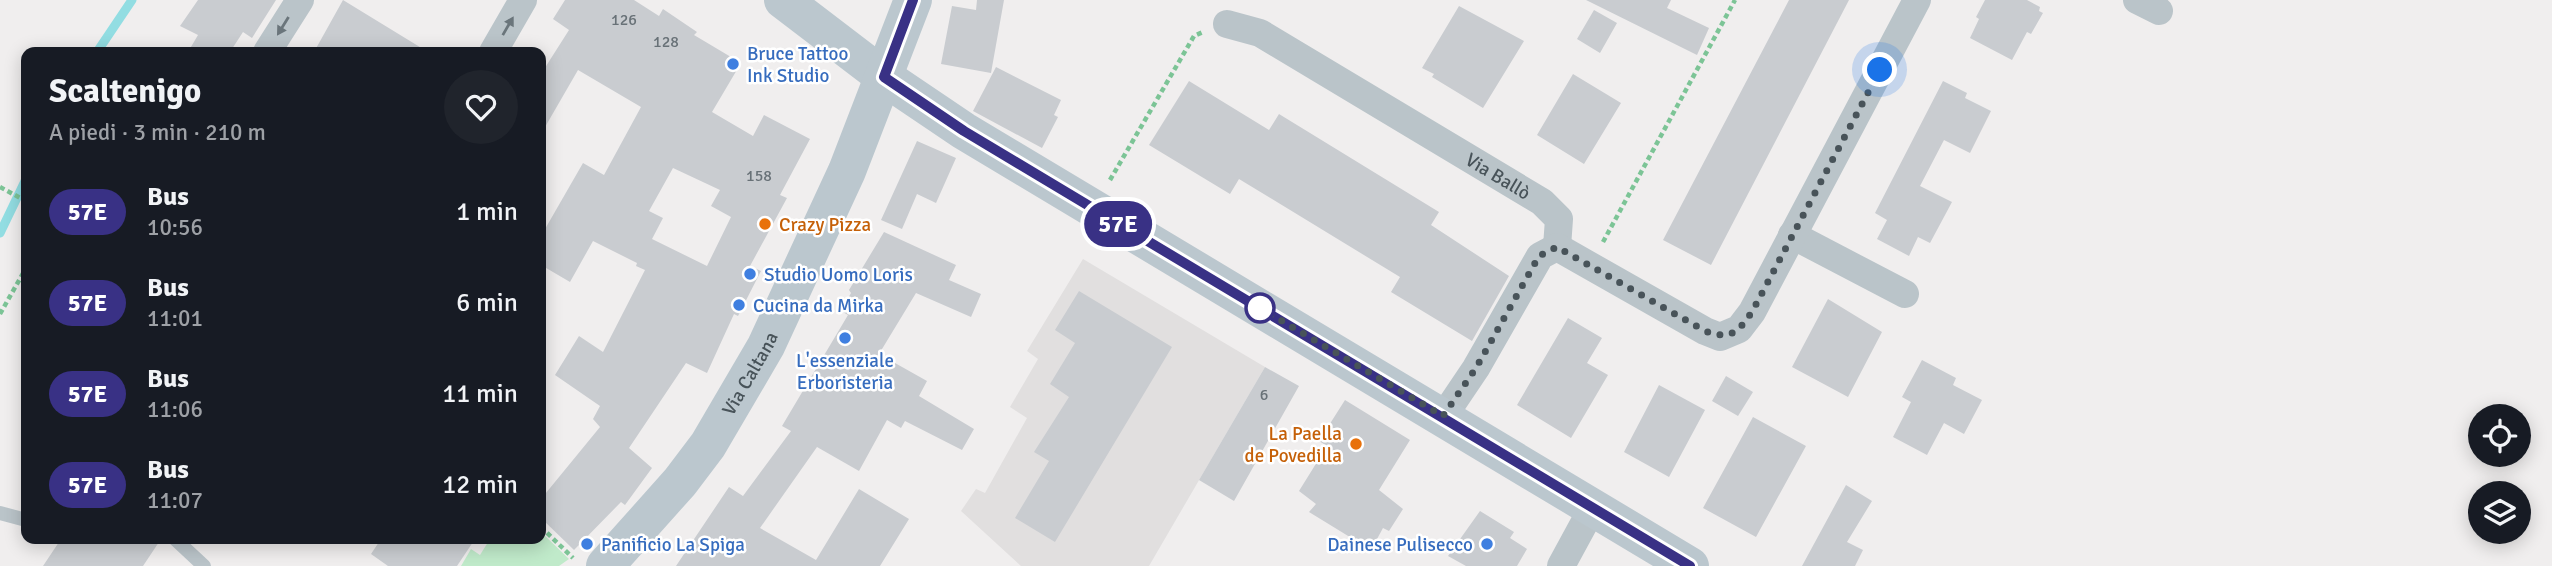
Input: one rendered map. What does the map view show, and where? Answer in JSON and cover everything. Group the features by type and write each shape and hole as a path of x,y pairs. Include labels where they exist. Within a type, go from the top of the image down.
{"main road":[{"path":"783,0 884,77 964,131 1690,566"},
{"name":"Via Caltana","path":"591,564 680,482 733,405 794,290 847,171 913,0"}],"street":[{"path":"270,47 300,0"},
{"path":"496,47 523,0"},
{"path":"1443,416 1476,368 1539,256 1565,251 1720,337 1739,329 1752,312 1917,0"},
{"name":"Via Ballò","path":"1227,24 1260,33 1542,202 1559,219 1565,251"},
{"path":"1793,235 1905,294"},
{"path":"1560,566 1593,507"}],"lane":[{"path":"0,513 21,519"},
{"path":"180,544 204,566"}],"path":[{"path":"1565,251 1580,244 1596,255 1735,0"},
{"path":"1110,181 1194,36 1227,24"},
{"path":"0,187 21,198"},
{"path":"0,314 21,277"},
{"path":"546,531 591,564"}],"shaded area":[{"path":"1083,259 1265,367 1149,566 1021,566 961,511 976,489 985,493 1027,418 1010,407 1038,359 1027,351"}],"green space":[{"path":"546,537 569,559 559,566 461,566 471,549 480,555 487,544 546,544"}],"building":[{"path":"198,0 276,0 252,38 243,32 233,47 191,47 198,35 180,26"},
{"path":"343,0 420,47 317,47"},
{"path":"565,0 634,0 659,16 663,9 697,32 694,35 741,63 712,112 753,136 764,115 810,139 780,195 787,198 750,266 761,271 738,316 734,314 707,373 686,363 629,448 652,468 625,505 621,502 574,550 546,523 546,493 600,427 593,419 600,406 555,375 579,336 603,352 645,270 636,266 637,263 593,241 570,282 546,268 546,227 583,163 604,175 641,107 578,70 546,125 546,66 569,30 553,19","holes":["673,168 720,190 711,206 731,217 707,266 652,239 663,218 649,211"]},
{"path":"977,0 1004,0 991,73 941,64 952,6 976,10"},
{"path":"1586,0 1671,0 1667,8 1709,28 1697,55"},
{"path":"1789,0 1849,0 1711,265 1663,240"},
{"path":"1985,0 2027,0 2040,7 2039,11 2043,13 2031,34 2027,32 2012,60 1970,38 1979,19 1976,17"},
{"path":"1459,6 1524,41 1483,108 1422,68"},
{"path":"1594,10 1617,23 1600,53 1577,39"},
{"path":"996,67 1061,100 1054,115 1058,117 1042,148 973,111"},
{"path":"1573,74 1621,103 1584,164 1537,135"},
{"path":"1189,81 1269,130 1279,114 1439,212 1431,225 1509,276 1472,341 1391,292 1400,277 1239,179 1230,194 1149,145"},
{"path":"1943,81 1967,93 1965,98 1991,111 1970,153 1944,140 1920,186 1952,202 1930,243 1918,237 1909,256 1877,239 1887,220 1875,213"},
{"path":"917,141 956,158 936,203 917,194 902,229 881,220"},
{"path":"884,232 956,265 949,280 981,294 971,317 916,293 879,354 927,381 919,396 974,429 962,450 905,421 901,428 887,420 859,471 817,447 760,528 816,560 859,489 909,519 880,566 676,566 729,487 743,496 791,431 782,426 848,315 841,311 851,293 849,290"},
{"path":"1079,291 1172,347 1055,542 1015,518 1049,461 1034,452 1069,397 1050,384 1075,343 1055,330"},
{"path":"1828,299 1882,332 1848,397 1792,367"},
{"path":"1568,318 1602,338 1587,363 1608,375 1571,438 1517,405"},
{"path":"1922,360 1956,378 1953,385 1982,400 1964,434 1944,423 1927,455 1893,437 1911,402 1902,397"},
{"path":"1265,367 1299,386 1234,501 1199,480"},
{"path":"1726,376 1753,392 1738,416 1712,401"},
{"path":"1659,385 1705,410 1669,477 1624,452"},
{"path":"1345,400 1410,440 1379,490 1403,509 1389,531 1383,528 1371,550 1309,512 1316,504 1299,491 1327,446 1319,441"},
{"path":"1753,417 1806,446 1756,537 1703,508"},
{"path":"1846,485 1872,501 1847,542 1863,550 1855,566 1802,566"},
{"name":"Dainese Pulisecco","path":"1480,511 1514,532 1510,538 1527,549 1517,566 1466,566 1448,556"},
{"path":"58,544 158,544 143,566 43,566"},
{"path":"378,544 472,544 457,566 388,566 371,554"}],"waterway":[{"path":"100,47 132,0"},
{"path":"0,233 21,189"}],"bus line":[{"name":"57E","path":"913,0 884,77 964,131 1690,566"}],"place":[{"name":"Bruce Tattoo Ink Studio","path":"733,64"},
{"name":"Crazy Pizza","path":"765,224"},
{"name":"Studio Uomo Loris","path":"750,274"},
{"name":"Cucina da Mirka","path":"739,305"},
{"name":"L'essenziale Erboristeria","path":"845,338"},
{"name":"La Paella de Povedilla","path":"1356,444"},
{"name":"Panificio La Spiga","path":"587,544"},
{"name":"Dainese Pulisecco","path":"1487,544"}],"route":[{"path":"1260,308 1443,416 1476,368 1539,256 1557,247 1705,331 1720,337 1730,334 1739,329 1752,312 1880,70"}]}
